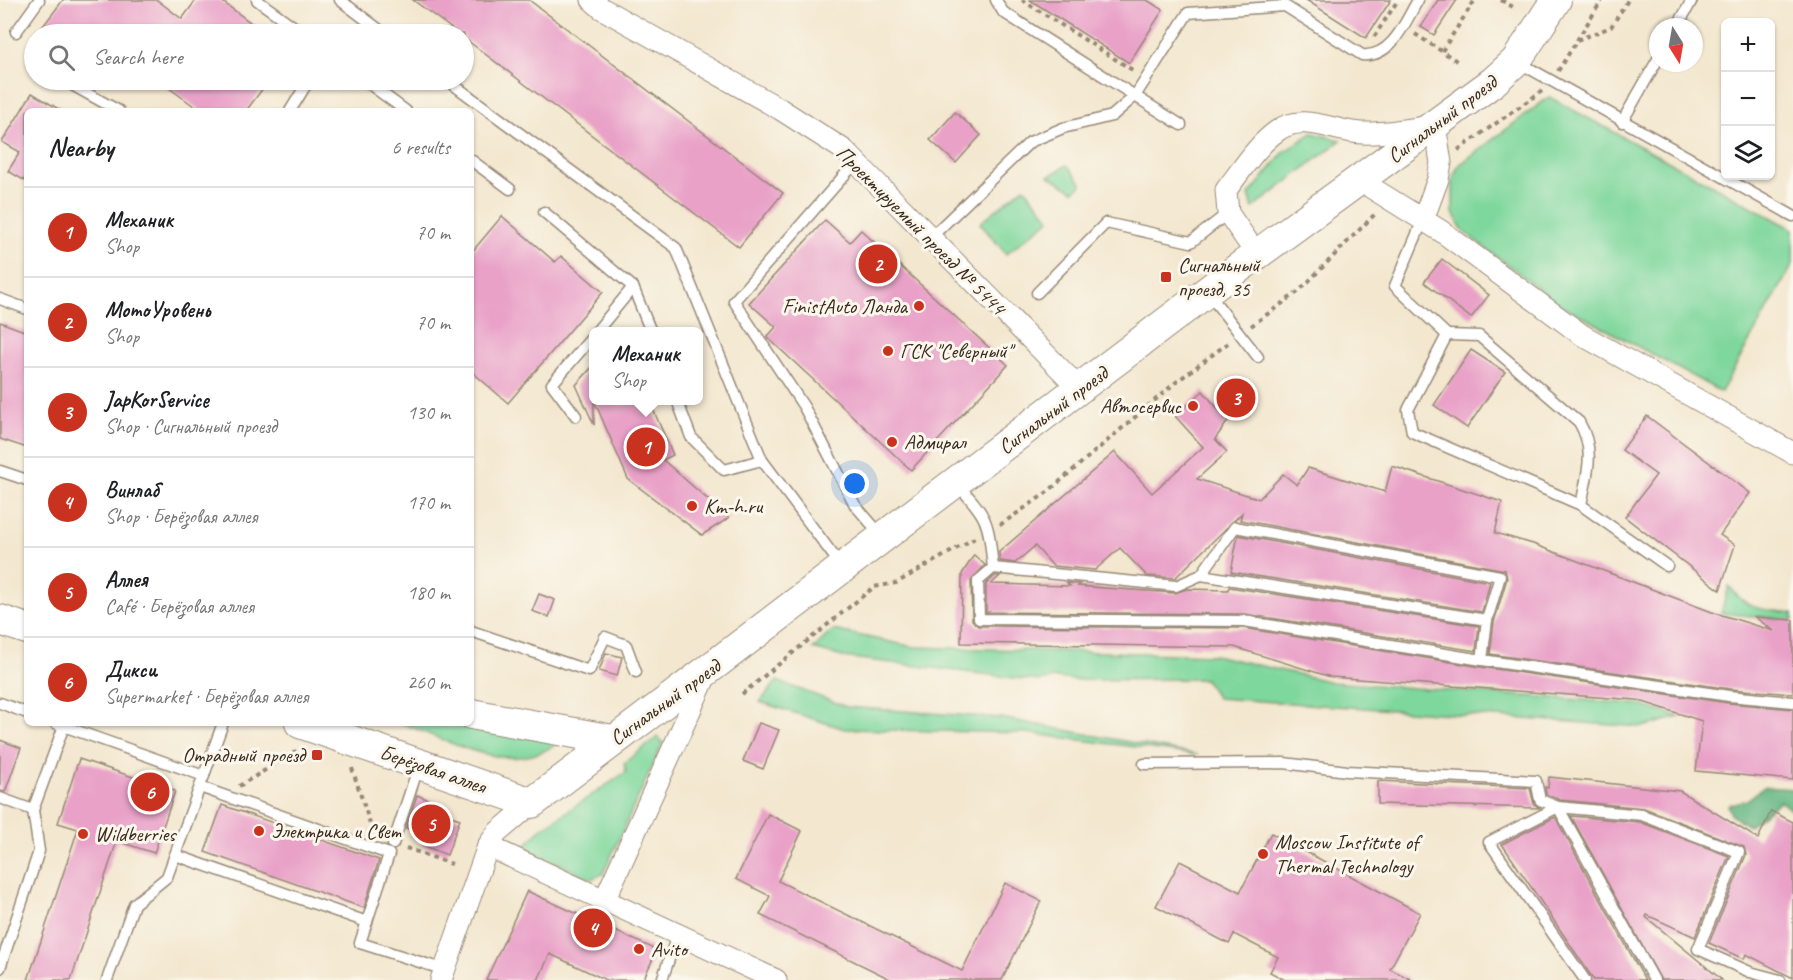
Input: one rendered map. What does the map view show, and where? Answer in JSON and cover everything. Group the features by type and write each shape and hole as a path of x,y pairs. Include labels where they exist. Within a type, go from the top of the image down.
{"main road":[{"name":"Сигнальный проезд","path":"532,803 1207,292 1493,82 1516,61 1556,0"},
{"path":"0,620 24,628"},
{"path":"474,715 613,740"},
{"name":"Берёзовая аллея","path":"300,736 420,764 532,803"}],"street":[{"name":"Проектируемый проезд № 5444","path":"592,0 601,9 780,109 844,150 1080,389"},
{"path":"1257,255 1228,213 1226,190 1269,138 1290,124 1305,123 1359,133 1389,133 1435,125 1440,163 1438,178 1423,220"},
{"path":"1359,180 1423,220 1582,335 1793,453"},
{"path":"605,899 707,672"},
{"path":"443,975 488,846 497,832 532,803"},
{"path":"488,846 776,980"}],"lane":[{"path":"16,32 39,0"},
{"path":"257,0 290,24"},
{"path":"340,0 372,24"},
{"path":"996,0 1003,12 1181,125"},
{"path":"931,237 1030,142 1063,128 1112,116 1135,96 1188,13 1285,6 1362,56 1383,52 1418,0"},
{"path":"1682,18 1692,0"},
{"path":"1516,61 1793,216"},
{"path":"1622,122 1651,72"},
{"path":"81,90 114,108"},
{"path":"292,108 303,90"},
{"path":"378,90 402,108"},
{"path":"461,90 676,248 762,460 843,567"},
{"path":"474,162 510,189"},
{"path":"856,162 734,301 804,407 855,505 883,537"},
{"path":"544,212 633,287 649,327"},
{"path":"1037,293 1106,224 1191,242 1228,213"},
{"path":"1423,220 1395,286 1448,335 1479,336 1579,422 1588,437 1590,451 1581,505"},
{"path":"600,327 633,287"},
{"path":"1207,292 1258,357"},
{"path":"0,299 24,308"},
{"path":"1448,335 1408,410 1412,432 1581,505 1667,566"},
{"path":"576,416 552,384 589,341"},
{"path":"679,405 691,437 724,470 762,460"},
{"path":"0,471 24,479"},
{"path":"956,482 981,510 989,531 993,568"},
{"path":"1482,660 1486,620 1500,576 1235,527 1201,574 1176,586 993,568 978,581 979,619 1244,621 1482,660 1729,696 1793,702"},
{"path":"1201,574 1486,620"},
{"path":"474,632 589,671 605,638 626,645 636,672"},
{"path":"0,703 24,712"},
{"path":"0,968 39,851 33,810 60,726"},
{"path":"66,726 202,782 389,854 360,943 443,975"},
{"path":"108,980 134,904 167,877 222,726"},
{"path":"393,844 420,764"},
{"path":"1143,764 1284,764 1347,771 1536,782 1540,800 1558,807 1642,815 1738,852 1698,949 1750,972 1779,980"},
{"path":"0,798 33,810"},
{"path":"1558,807 1490,842 1585,980"},
{"path":"1558,807 1654,980"},
{"path":"175,855 367,922"},
{"path":"663,980 678,933"}],"path":[{"path":"1022,0 1134,71"},
{"path":"1362,56 1398,0"},
{"path":"1442,51 1475,0"},
{"path":"1501,0 1515,8"},
{"path":"1440,163 1532,96 1541,92 1551,81 1602,0"},
{"path":"1577,41 1611,27 1628,0"},
{"path":"1402,26 1460,63"},
{"path":"742,694 832,618 874,586 896,583 989,531 1046,494 1175,383 1298,292 1329,258 1344,248 1363,223 1391,201"},
{"path":"236,787 300,736"},
{"path":"352,768 374,837"},
{"path":"393,844 452,864"}],"green space":[{"path":"1549,97 1793,229 1793,264 1721,392 1558,303 1463,231 1453,213 1453,178 1458,166"},
{"path":"1312,133 1341,140 1253,208 1249,195 1284,152"},
{"path":"1067,165 1082,184 1074,191 1049,176"},
{"path":"1024,187 1050,219 1006,254 980,223"},
{"path":"1729,586 1750,605 1765,610 1793,613 1793,620 1721,613"},
{"path":"833,630 914,647 1214,655 1332,682 1637,704 1680,717 1643,727 1217,698 1205,679 1075,680 1055,678 1039,681 843,657 813,649"},
{"path":"777,681 847,707 1001,718 1198,755 1026,733 845,729 760,702"},
{"path":"409,726 472,726 558,742 541,753 521,757 501,757 459,746"},
{"path":"658,737 663,743 603,874 591,879 524,847 541,829 626,772 624,763"},
{"path":"1764,787 1793,789 1793,812 1780,801 1749,826 1731,815 1728,805 1747,800"}],"building":[{"path":"63,0 157,0 182,19 196,0 220,0 252,24 45,24"},
{"path":"413,0 529,0 783,193 739,247 474,46 474,24 445,24"},
{"path":"1030,0 1147,0 1163,10 1129,63"},
{"path":"1306,0 1391,0 1366,38"},
{"path":"1438,0 1457,0 1434,35 1421,27"},
{"path":"172,90 262,90 248,108 197,108"},
{"path":"32,93 57,108 24,108 24,180 8,171 20,152 2,142"},
{"path":"955,112 981,135 956,163 930,140"},
{"path":"502,216 555,262 561,256 603,292 508,403 474,374 474,249"},
{"name":"ГСК \"Северный\"","path":"825,220 850,242 861,230 1008,365 911,470 767,337 776,327 749,303"},
{"path":"1442,259 1489,295 1471,318 1424,282"},
{"path":"0,322 24,331 24,447 0,439"},
{"path":"1471,350 1505,372 1467,428 1434,405"},
{"path":"589,371 589,405 594,405 594,425 576,385"},
{"path":"1203,391 1228,421 1215,439 1227,452 1197,479 1259,499 1283,474 1297,485 1308,468 1385,492 1392,466 1502,502 1495,533 1533,544 1712,612 1774,631 1755,617 1793,620 1793,694 1730,689 1490,654 1494,622 1507,578 1505,570 1240,520 1242,513 1175,578 1147,576 1120,548 1095,570 1053,566 1035,546 1015,563 1000,561 999,552 1115,452 1152,493 1203,447 1175,416"},
{"path":"596,405 651,405 673,455 663,460 729,518 702,535 628,479"},
{"path":"1647,416 1750,493 1720,535 1735,545 1720,590 1625,517 1656,475 1622,450"},
{"path":"1238,535 1490,582 1482,612 1231,572"},
{"path":"974,555 985,565 971,581 972,620 978,626 1243,628 1481,667 1728,703 1793,709 1793,780 1696,771 1702,721 1637,700 1331,677 1234,647 961,643 962,574"},
{"path":"995,576 1000,576 991,584 1070,586 1067,583 1080,584 1078,586 1175,593 1187,589 1228,590 1229,587 1479,626 1476,651 1245,614 986,612 986,584"},
{"path":"539,594 555,600 549,617 532,611"},
{"path":"606,653 622,657 617,676 599,671"},
{"path":"759,723 779,730 763,769 743,761"},
{"path":"0,740 21,748 5,792 0,791"},
{"path":"79,759 175,791 154,853 117,841 71,980 28,980 78,829 58,823"},
{"path":"1549,777 1680,791 1758,839 1771,811 1793,822 1793,978 1746,954 1744,959 1709,943 1746,855 1744,847 1644,808 1560,800 1546,794 1545,787 1548,788"},
{"path":"1378,781 1530,788 1534,804 1540,808 1378,804"},
{"path":"417,795 442,805 439,812 460,819 447,855 422,845 426,835 406,828"},
{"path":"222,805 379,860 364,908 205,852"},
{"path":"768,814 802,831 778,881 962,971 1005,883 1041,901 1002,980 892,980 760,915 770,896 736,879"},
{"path":"1571,816 1640,822 1729,856 1695,937 1647,915 1646,917 1722,980 1661,980"},
{"path":"1555,817 1645,980 1594,980 1502,844"},
{"path":"1271,833 1420,913 1390,969 1412,980 1285,980 1270,972 1278,957 1234,934 1229,944 1156,906 1180,861 1240,892"},
{"path":"527,891 657,950 643,980 606,980 550,954 538,980 486,980"}],"place":[{"name":"МотоУровень","path":"878,264"},
{"name":"Сигнальный проезд, 35","path":"1166,277"},
{"name":"FinistAuto Ланда","path":"919,306"},
{"name":"ГСК \"Северный\"","path":"888,351"},
{"name":"JapKorService","path":"1236,398"},
{"name":"Автосервис","path":"1193,406"},
{"name":"Адмирал","path":"892,442"},
{"name":"Механик","path":"646,447"},
{"name":"Km-h.ru","path":"692,506"},
{"name":"Отрадный проезд","path":"317,755"},
{"name":"Дикси","path":"150,792"},
{"name":"Аллея","path":"431,824"},
{"name":"Электрика и Свет","path":"259,831"},
{"name":"Wildberries","path":"83,834"},
{"name":"Moscow Institute of Thermal Technology","path":"1263,854"},
{"name":"Винлаб","path":"593,928"},
{"name":"Avito","path":"639,949"}]}
